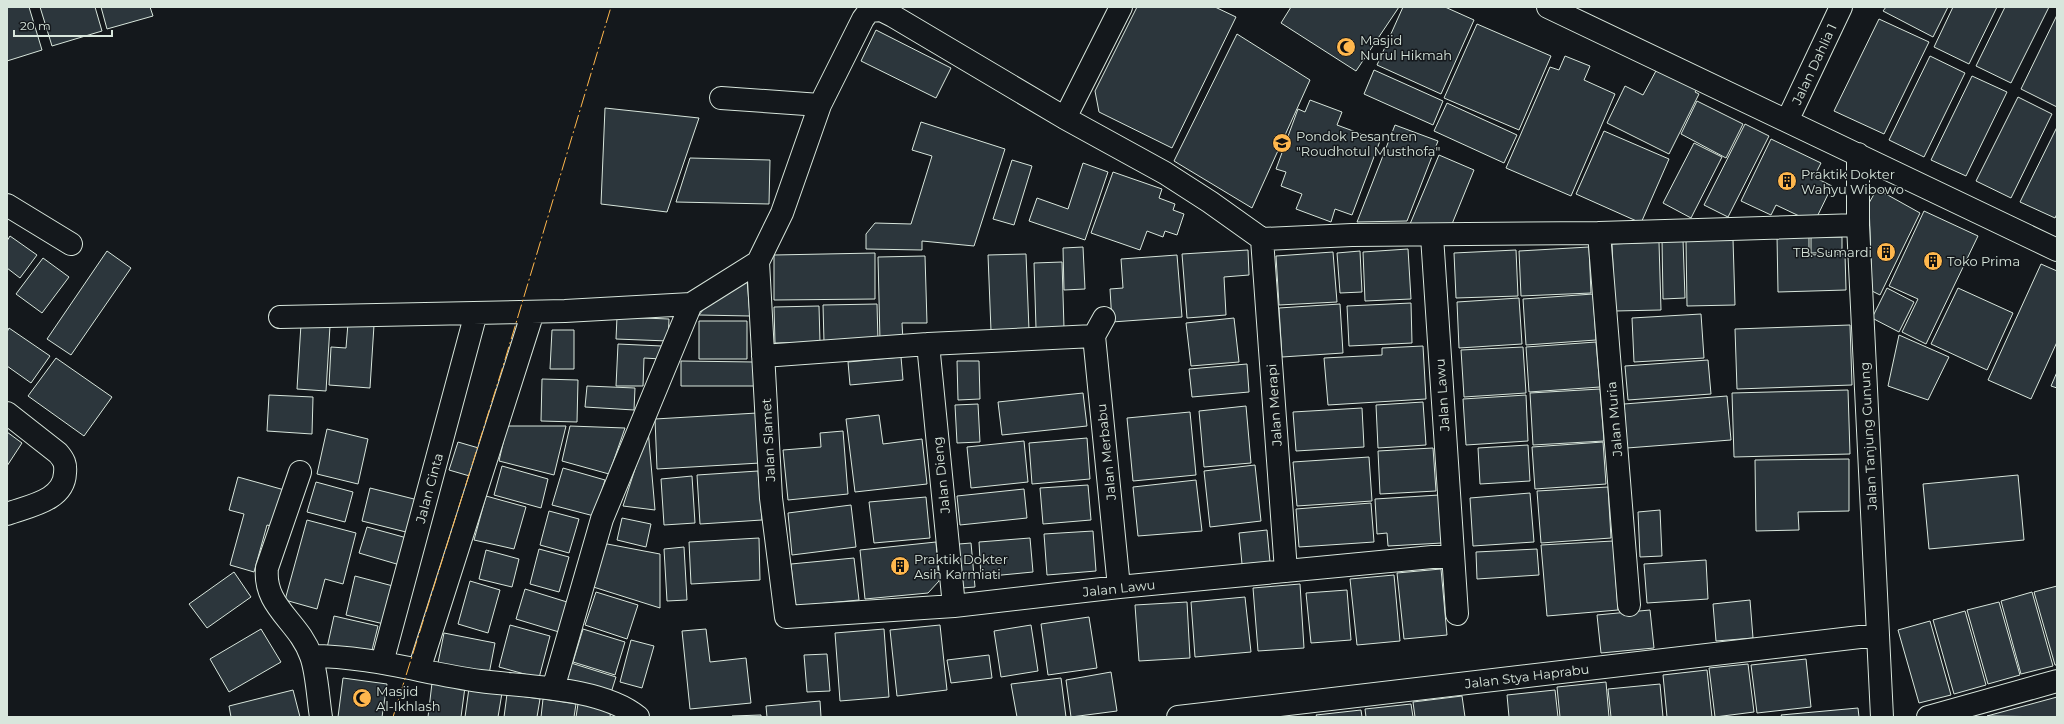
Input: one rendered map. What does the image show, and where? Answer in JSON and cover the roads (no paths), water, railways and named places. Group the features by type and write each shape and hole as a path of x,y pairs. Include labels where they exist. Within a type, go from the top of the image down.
{"street":[{"path":"1065,118 1121,7"},
{"path":"1548,7 2057,250"},
{"name":"Jalan Dahlia 1","path":"1787,121 1841,7"},
{"path":"280,317 533,312 691,304 758,262 782,213 820,105 863,19 870,11 881,10 1065,118 1165,173 1262,238 1352,235 1432,236 1599,233 1858,225"},
{"path":"721,98 820,105"},
{"name":"Jalan Tanjung Gunung","path":"1858,154 1858,225 1882,717"},
{"path":"7,205 71,244"},
{"name":"Jalan Muria","path":"1599,233 1629,605"},
{"name":"Jalan Lawu","path":"1432,236 1456,614"},
{"name":"Jalan Merapi","path":"1262,238 1286,571"},
{"name":"Jalan Slamet","path":"758,262 771,498 786,618"},
{"path":"553,689 602,519 691,304"},
{"path":"418,670 533,312"},
{"name":"Jalan Cinta","path":"382,663 476,313"},
{"name":"Jalan Merbabu","path":"928,344 1099,327 1119,587"},
{"path":"763,356 928,344"},
{"name":"Jalan Dieng","path":"928,344 954,606"},
{"path":"7,413 58,453 64,460 65,478 61,488 54,496 7,514"},
{"path":"300,472 267,568 266,581 271,599 296,628 311,656 321,717"},
{"name":"Jalan Lawu","path":"786,618 954,606 1119,587 1452,555"},
{"name":"Jalan Stya Haprabu","path":"1178,717 1877,635"},
{"path":"311,656 335,656 479,681 553,689 594,697 627,708 638,717"},
{"path":"1928,717 2057,681"}],"place":[{"name":"Masjid Nurul Hikmah","path":"1346,47"},
{"name":"Pondok Pesantren \"Roudhotul Musthofa\"","path":"1282,143"},
{"name":"Praktik Dokter Wahyu Wibowo","path":"1787,181"},
{"name":"TB. Sumardi","path":"1886,252"},
{"name":"Toko Prima","path":"1933,261"},
{"name":"Praktik Dokter Asih Karmiati","path":"900,566"},
{"name":"Masjid Al-Ikhlash","path":"362,698"}]}
